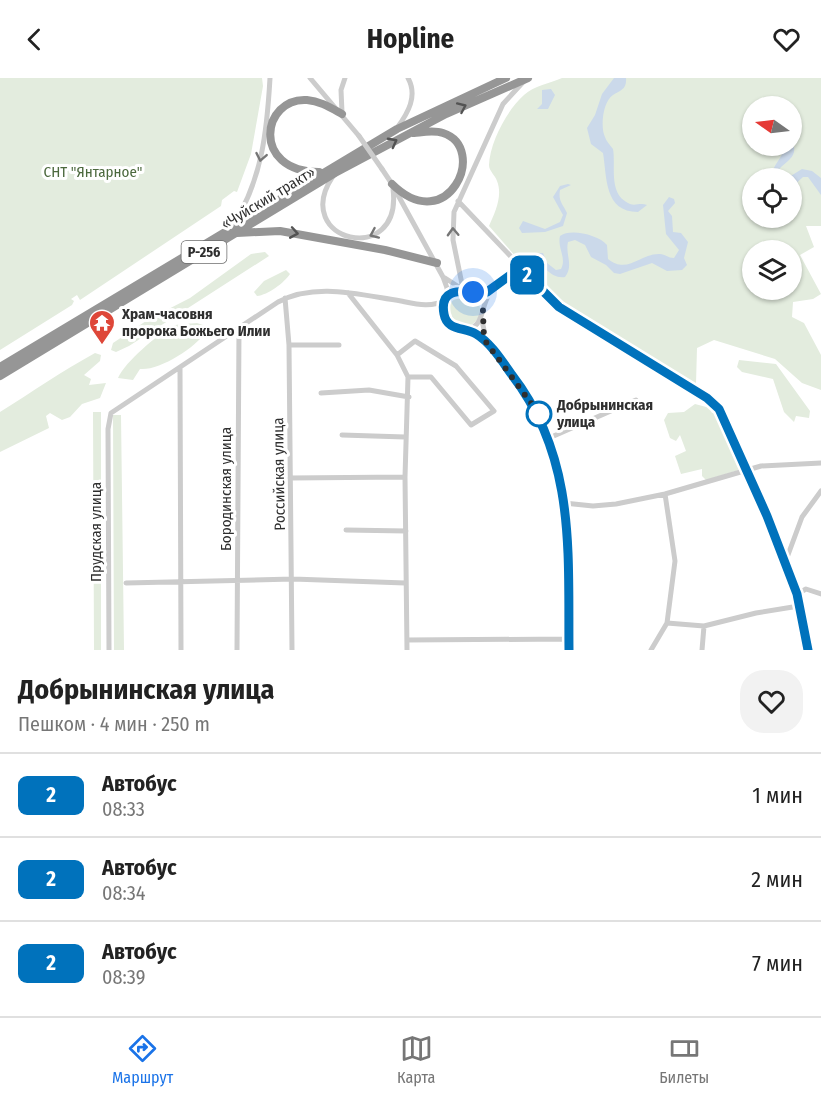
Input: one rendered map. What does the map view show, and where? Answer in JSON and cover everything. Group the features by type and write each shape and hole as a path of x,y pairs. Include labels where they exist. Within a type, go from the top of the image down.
{"highway":[{"name":"«Чуйский тракт»","path":"0,376 234,230 321,172 397,129 506,78"},
{"name":"«Чуйский тракт»","path":"0,367 335,173 446,114 527,78"},
{"path":"321,172 292,168 277,157 270,141 274,122 285,105 301,100 321,103 342,114"},
{"path":"392,184 412,198 433,201 450,194 461,176 462,157 452,138 438,132 410,133"},
{"path":"234,230 280,231 385,250 437,263"}],"street":[{"path":"234,230 253,189 261,162 270,78"},
{"path":"310,78 342,114 382,169 437,263 447,288 444,316"},
{"path":"342,114 341,90 345,78"},
{"path":"397,129 411,101 412,88 408,78"},
{"path":"462,289 452,235 458,201 503,104 527,78"},
{"path":"335,173 324,192 322,210 333,228 353,238 374,235 389,223 395,201 392,184"},
{"path":"458,201 559,307 713,402 729,426 797,594 808,650"},
{"path":"444,277 462,289 484,292 494,288 520,268"},
{"path":"486,342 482,318 483,306 494,288"},
{"path":"181,650 180,368 285,298 309,291 348,293 428,305 446,300 453,292 462,289"},
{"path":"473,292 483,306"},
{"path":"348,293 397,355 408,377 409,397 405,437 407,650"},
{"name":"Российская улица","path":"285,298 289,345 292,650"},
{"path":"428,305 444,316 452,327 465,330 486,342 536,408 549,438 564,503 569,563 569,650"},
{"path":"465,330 475,326 482,318"},
{"name":"Бородинская улица","path":"237,650 238,329"},
{"path":"397,355 415,340 456,366 494,411 471,425 431,377 408,377"},
{"path":"289,345 339,345"},
{"name":"Прудская улица","path":"109,650 108,429 111,413 180,368"},
{"path":"321,393 369,390 409,397"},
{"path":"549,438 636,400"},
{"path":"342,435 405,437"},
{"path":"564,503 601,506 665,494 761,466 821,463"},
{"path":"290,478 405,477"},
{"path":"785,563 802,517 821,491"},
{"path":"651,650 667,623 675,561 665,494"},
{"path":"346,530 406,531"},
{"path":"126,584 293,579 405,583"},
{"path":"797,594 806,589 821,594"},
{"path":"667,623 704,626 756,613 799,606"},
{"path":"702,650 704,626"},
{"path":"407,640 569,639"}],"green space":[{"name":"СНТ \"Янтарное\"","path":"0,78 262,78 263,86 251,154 237,192 234,191 222,200 221,206 80,300 77,295 71,299 74,301 72,305 0,350"},
{"path":"562,78 821,78 821,226 806,226 814,247 802,254 802,240 742,240 742,300 802,300 802,259 821,294 813,299 793,302 792,317 804,323 821,355 821,390 802,383 775,359 714,340 697,348 696,384 572,309 531,274 489,226 498,204 499,187 489,165 492,146 500,127 518,101 537,87"},
{"path":"265,252 269,256 129,346 116,352 111,350 113,343 149,319 190,298 251,254"},
{"path":"286,270 290,274 284,281 271,291 257,296 254,292 264,281"},
{"path":"463,293 475,298 480,310 475,322 463,327 451,322 446,310 451,298"},
{"path":"197,323 203,325 206,332 194,345 157,366 140,369 133,380 118,378 134,357 166,330 176,325"},
{"path":"95,353 101,355 100,361 84,375 91,379 89,385 106,383 100,398 82,404 70,417 62,420 50,413 46,416 49,428 0,452 0,412"},
{"path":"739,360 776,364 810,411 809,418 796,416 794,422 784,412 773,379 742,372 737,367"},
{"path":"695,404 710,408 712,413 715,412 742,469 706,480 702,476 702,469 681,474 675,456 686,451 680,435 676,441 670,438 664,420 668,413 684,412"},
{"path":"93,412 101,412 101,650 94,650"},
{"path":"113,415 121,415 124,650 114,650"}],"water":[{"path":"614,78 626,78 626,82 624,87 607,103 603,114 603,133 613,149 614,179 618,193 630,204 647,205 638,212 627,210 613,200 607,182 603,153 591,144 587,128 595,115 602,94"},
{"path":"551,89 555,95 548,109 537,109 542,104 542,90"},
{"path":"781,156 792,156 780,168 774,168"},
{"path":"802,169 812,171 821,178 821,195 808,177 803,177"},
{"path":"571,185 560,190 560,200 567,213 563,226 545,232 522,233 519,228 523,221 545,229 560,222 563,215 553,197 560,186"},
{"path":"669,197 674,199 675,203 668,211 672,216 673,232 681,233 688,242 684,258 687,265 682,270 667,271 652,263 620,274 614,273 606,265 591,257 585,245 575,240 568,242 569,269 565,277 552,274 534,257 534,253 543,253 547,263 556,270 561,269 563,261 560,236 577,233 603,241 607,245 608,259 622,265 653,255 662,254 674,258 679,250 666,234 663,205"}],"bus line":[{"name":"2","path":"569,650 568,541 564,503 549,438 536,408 486,342 472,332 452,327 443,312 446,300 455,291 463,289 487,292 520,268 559,307 645,362 707,398 719,409 729,426 767,516 797,594 808,650"}],"place":[{"name":"Храм-часовня пророка Божьего Илии","path":"102,346"},
{"name":"Добрынинская улица","path":"539,414"}],"route":[{"path":"473,292 482,302 484,311 482,328 486,342 513,375 539,414"}]}
